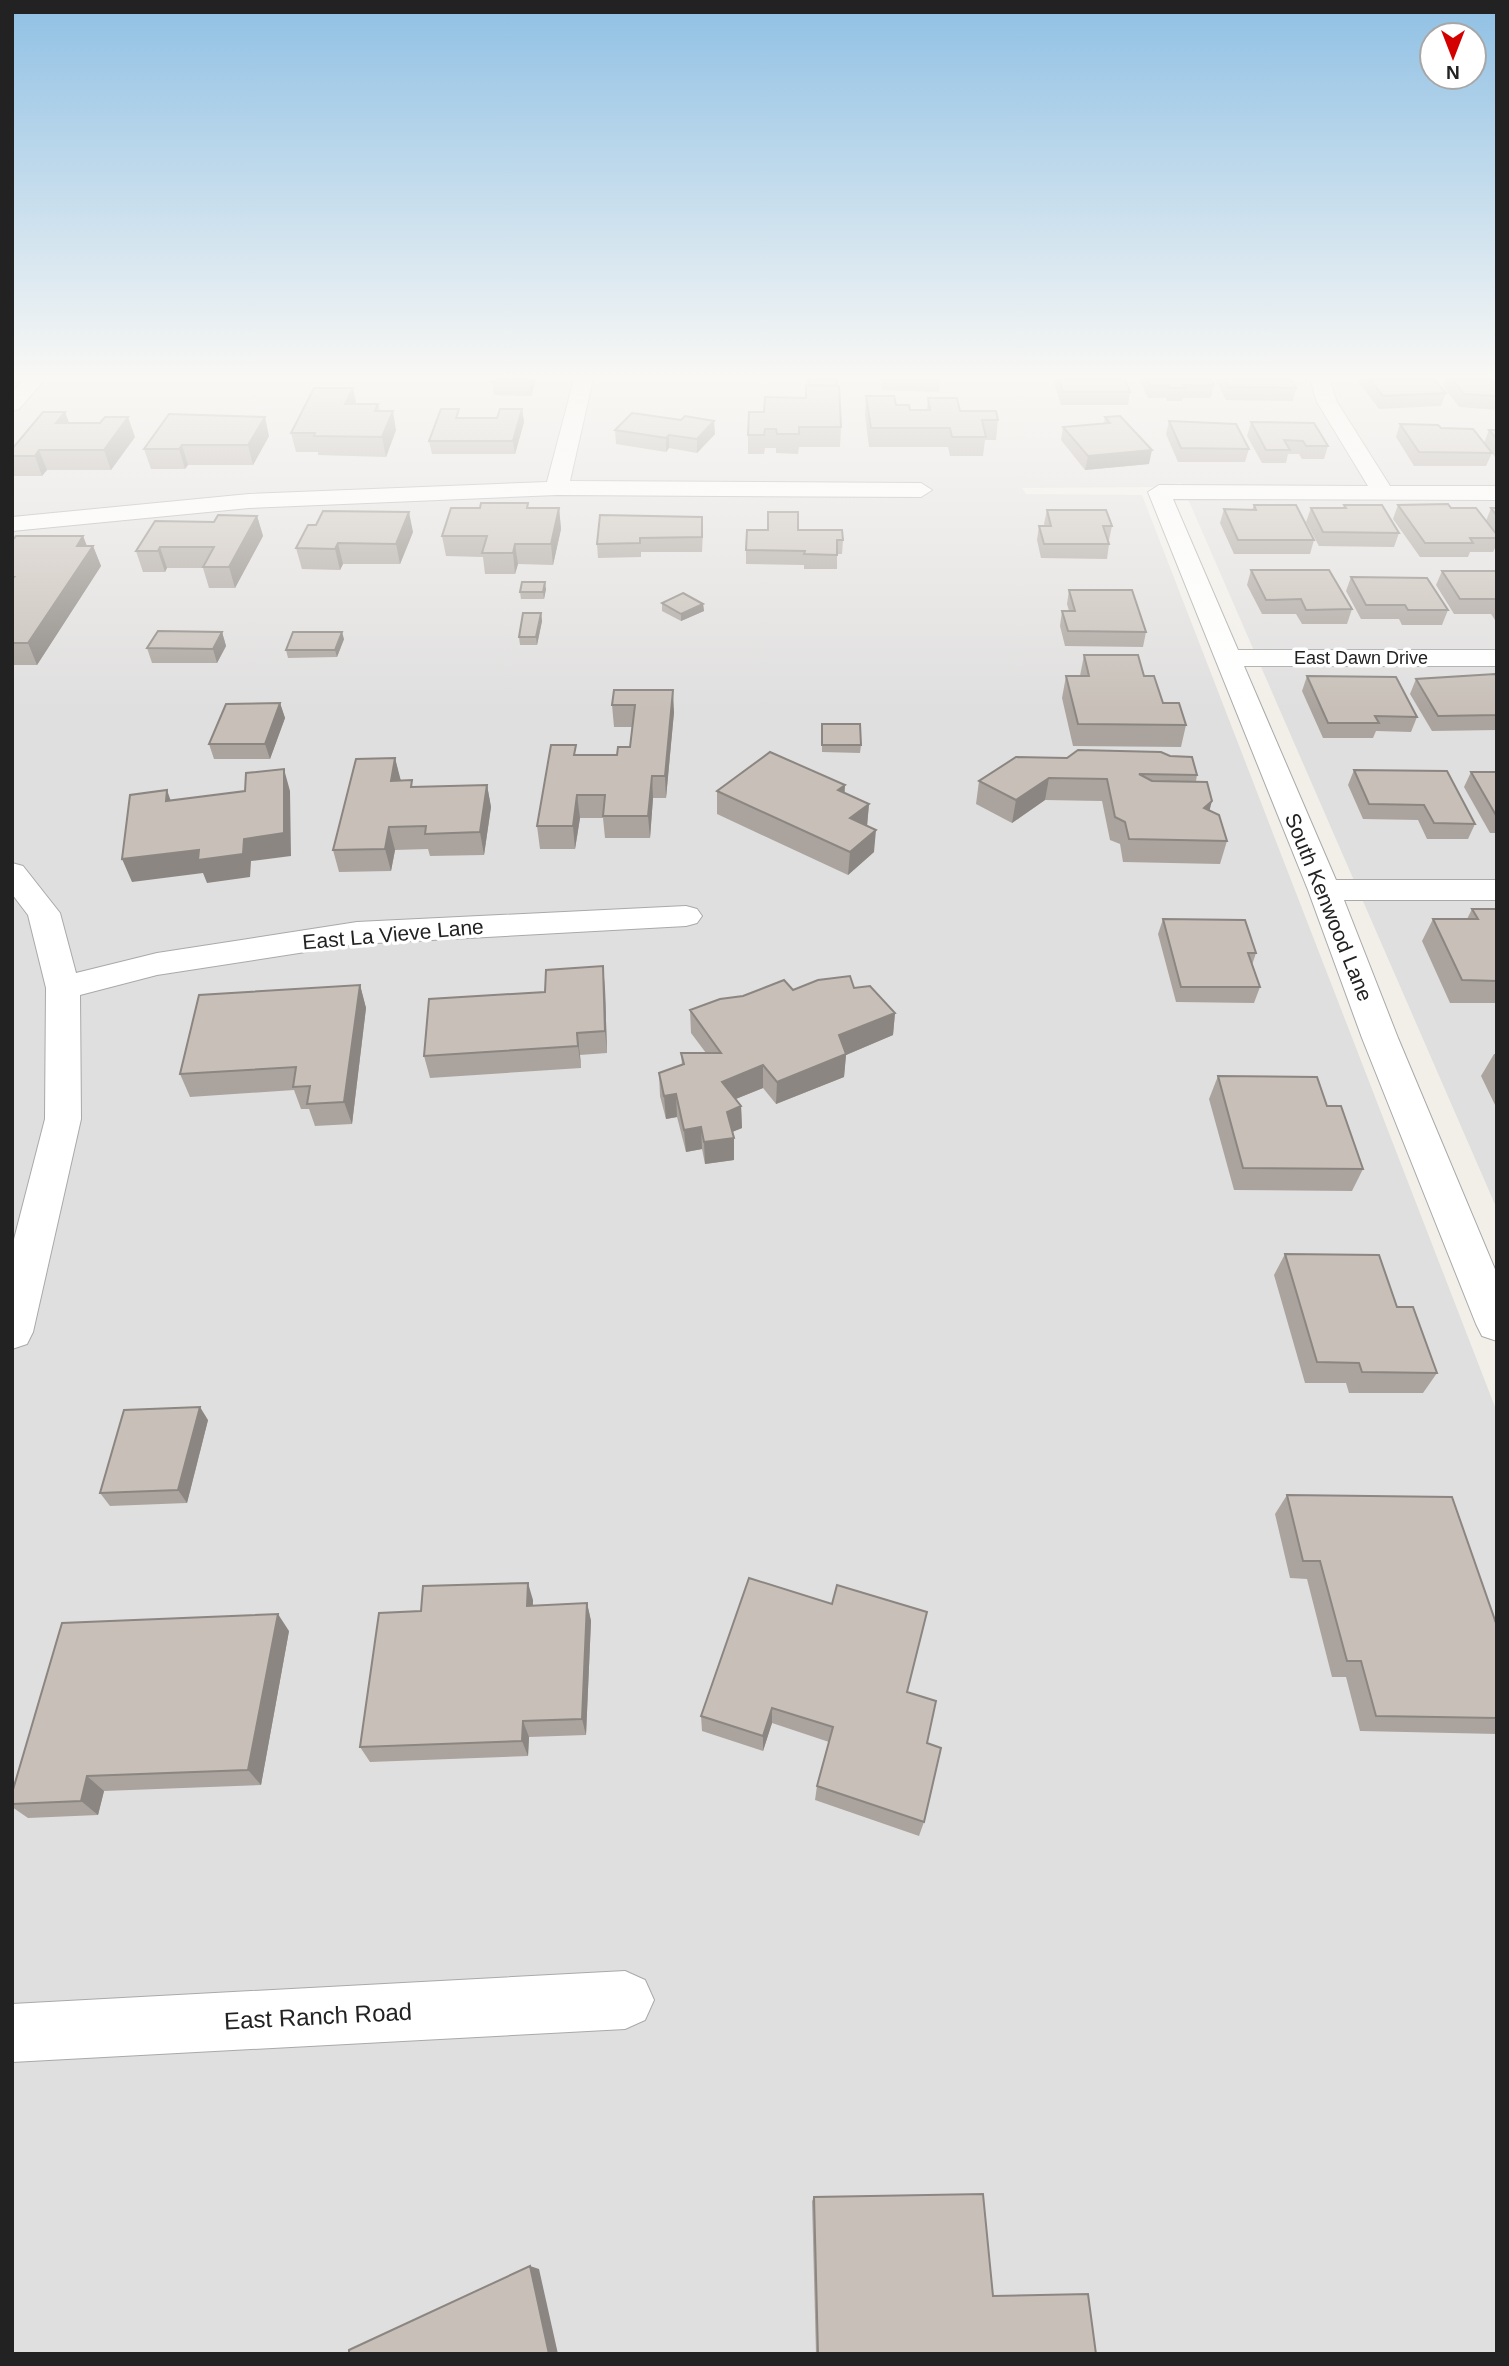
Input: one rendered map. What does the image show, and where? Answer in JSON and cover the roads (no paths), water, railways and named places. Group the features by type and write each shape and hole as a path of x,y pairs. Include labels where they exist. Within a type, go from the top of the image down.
{"street":[{"path":"12,524 249,501 524,489"},
{"path":"814,489 921,490"},
{"path":"1381,489 1383,492 1497,493"},
{"name":"South Kenwood Lane","path":"1383,492 1159,492 1324,890 1481,1247 1497,1324"},
{"name":"East Dawn Drive","path":"1226,658 1497,659"},
{"path":"12,873 44,913 63,988 63,1119 12,1332"},
{"path":"1324,890 1497,890"},
{"name":"East La Vieve Lane","path":"63,988 157,964 357,933 686,916"},
{"name":"East Ranch Road","path":"12,2033 625,2000"}]}
